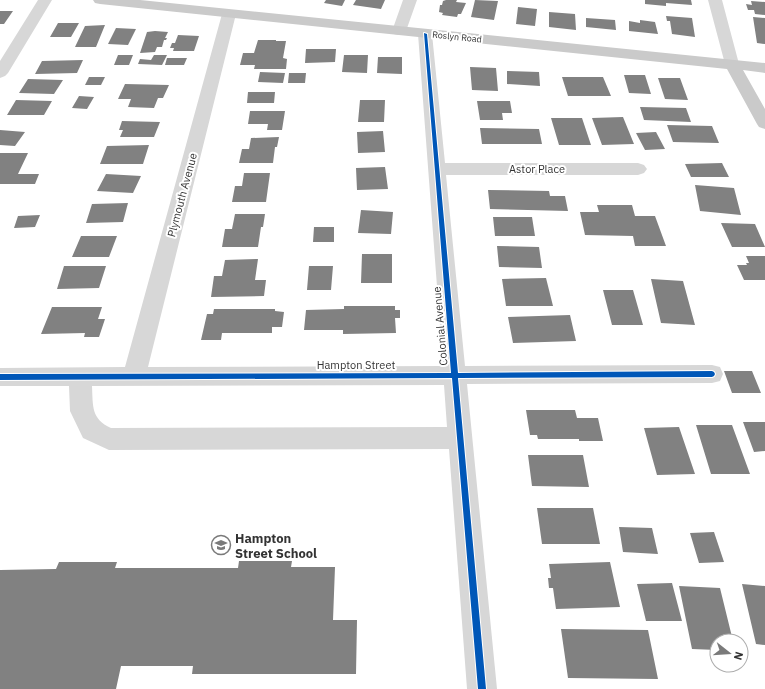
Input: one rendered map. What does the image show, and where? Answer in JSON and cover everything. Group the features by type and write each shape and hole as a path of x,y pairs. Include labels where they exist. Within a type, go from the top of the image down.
{"main road":[{"name":"Roslyn Road","path":"100,0 139,2 230,14 765,68"},
{"path":"732,64 765,124"}],"street":[{"path":"0,73 45,0"},
{"path":"399,31 410,0"},
{"path":"715,0 732,64"},
{"name":"Plymouth Avenue","path":"134,376 230,14"},
{"name":"Colonial Avenue","path":"425,34 482,689"},
{"name":"Astor Place","path":"436,170 638,169"},
{"name":"Hampton Street","path":"1,378 80,376 712,374"},
{"path":"80,376 82,411 92,431 109,439 460,438"}],"building":[{"path":"326,0 345,0 342,6 324,3"},
{"path":"356,0 385,0 381,9 353,5"},
{"path":"457,0 456,2 466,3 461,14 458,14 457,17 442,15 443,13 439,12 440,5 442,5 443,1"},
{"path":"475,0 498,1 494,20 471,17"},
{"path":"645,0 691,0 692,5 666,3 666,6 645,4"},
{"path":"751,1 765,2 765,15 755,14 754,10 748,10 746,4 752,5"},
{"path":"518,7 537,9 535,26 516,24"},
{"path":"0,11 13,11 4,24 0,24"},
{"path":"549,12 575,14 576,30 549,27"},
{"path":"666,16 692,18 695,37 672,34 670,21 667,21"},
{"path":"753,17 765,18 765,44 757,43"},
{"path":"586,18 615,20 616,30 586,27"},
{"path":"640,20 655,22 658,34 629,31 629,21 640,23"},
{"path":"58,23 79,23 71,37 50,37"},
{"path":"105,25 96,47 75,47 85,26"},
{"path":"116,28 136,29 128,45 108,44"},
{"path":"147,32 168,32 165,38 167,38 164,40 162,47 157,47 155,52 140,53"},
{"path":"178,35 199,36 194,51 173,51 174,48 170,48 172,43 175,43"},
{"path":"258,40 286,41 283,58 287,59 286,69 254,69 255,65 240,65 243,53 254,53"},
{"path":"306,49 336,49 335,62 305,63"},
{"path":"118,55 133,55 129,65 114,65"},
{"path":"154,55 167,55 162,65 138,64 140,59 151,60"},
{"path":"344,55 368,55 367,73 342,72"},
{"path":"378,57 402,57 402,74 377,73"},
{"path":"167,58 187,58 184,65 165,65"},
{"path":"83,60 77,73 35,74 42,61"},
{"path":"470,67 496,68 498,91 472,90"},
{"path":"507,71 539,72 540,86 507,84"},
{"path":"260,72 285,73 283,83 258,82"},
{"path":"289,73 306,73 305,83 288,83"},
{"path":"624,75 645,75 651,94 629,93"},
{"path":"89,77 105,77 101,85 85,85"},
{"path":"562,77 603,77 611,96 568,96"},
{"path":"658,78 680,78 688,100 665,99"},
{"path":"28,79 63,80 54,94 19,93"},
{"path":"125,84 169,85 163,98 158,98 154,108 128,107 131,99 118,99"},
{"path":"248,92 275,92 274,103 247,103"},
{"path":"79,96 94,97 87,109 72,108"},
{"path":"16,100 52,101 44,115 7,115"},
{"path":"360,100 385,100 384,122 358,122"},
{"path":"477,101 510,101 512,113 502,113 503,120 480,120"},
{"path":"640,107 686,108 691,122 644,120"},
{"path":"250,111 285,111 282,130 267,130 268,124 248,124"},
{"path":"623,117 634,144 602,145 592,118"},
{"path":"551,118 582,118 591,145 559,145"},
{"path":"122,121 160,122 154,137 120,137 123,130 119,130"},
{"path":"667,125 712,126 719,143 673,142"},
{"path":"480,128 539,129 542,144 482,144"},
{"path":"0,130 25,132 15,146 0,145"},
{"path":"383,131 385,152 358,153 357,132"},
{"path":"656,132 665,149 645,150 636,133"},
{"path":"279,137 277,147 275,147 273,163 239,163 242,149 249,149 251,138"},
{"path":"149,145 143,164 100,164 107,146"},
{"path":"0,153 28,153 18,174 39,174 35,184 0,184"},
{"path":"722,163 729,177 691,177 685,164"},
{"path":"385,167 388,189 357,190 356,168"},
{"path":"244,173 270,173 266,202 232,202 235,186 242,186"},
{"path":"106,174 141,176 133,193 97,191"},
{"path":"695,185 734,188 741,215 700,211"},
{"path":"488,190 549,191 550,196 565,196 568,211 490,209"},
{"path":"128,203 123,222 86,223 92,204"},
{"path":"597,205 632,205 635,216 655,216 666,246 635,246 633,236 585,235 580,212 599,212"},
{"path":"361,210 393,212 391,234 358,233"},
{"path":"235,214 265,214 263,227 261,227 258,247 222,247 225,229 232,229"},
{"path":"40,215 35,227 14,228 18,216"},
{"path":"493,217 532,217 535,236 495,236"},
{"path":"721,223 755,224 765,247 732,247"},
{"path":"314,227 334,227 334,242 313,242"},
{"path":"81,236 117,236 109,257 72,257"},
{"path":"497,246 539,247 542,268 499,267"},
{"path":"362,254 392,254 392,283 361,283"},
{"path":"746,256 765,256 765,280 744,280 737,265 747,265 746,263 749,263"},
{"path":"258,259 255,280 266,280 264,296 211,297 214,276 222,276 225,260"},
{"path":"64,266 106,266 99,288 57,289"},
{"path":"309,266 333,266 331,290 307,290"},
{"path":"546,278 553,306 506,306 502,279"},
{"path":"651,279 683,281 695,325 661,323"},
{"path":"603,290 633,290 643,325 612,325"},
{"path":"344,306 395,306 395,310 400,310 400,318 395,318 396,333 343,334 343,330 304,330 306,310 344,309"},
{"path":"52,307 102,307 98,319 105,319 99,337 84,337 85,333 41,334"},
{"path":"214,309 275,309 275,311 284,312 282,327 272,327 272,333 222,333 221,340 201,340 207,314 213,314"},
{"path":"570,315 576,341 513,343 508,317"},
{"path":"724,371 752,371 761,393 732,393"},
{"path":"526,410 575,410 577,418 598,418 603,441 579,441 579,439 538,439 537,435 530,435"},
{"path":"743,422 765,422 765,451 754,452"},
{"path":"696,425 732,425 750,474 711,474"},
{"path":"679,427 695,474 657,475 644,428"},
{"path":"528,455 583,455 589,487 532,486"},
{"path":"537,508 593,508 600,544 542,544"},
{"path":"619,527 652,528 658,554 623,552"},
{"path":"714,532 724,562 699,563 690,533"},
{"path":"239,561 292,561 291,567 335,567 333,620 357,620 356,674 192,674 193,666 121,666 116,689 0,689 0,570 56,569 59,562 117,562 115,568 238,568"},
{"path":"610,562 620,607 556,609 553,588 549,588 548,578 551,578 549,564"},
{"path":"672,583 682,621 646,621 637,584"},
{"path":"742,584 765,586 765,645 756,644"},
{"path":"679,586 720,588 731,633 709,633 709,650 692,649"},
{"path":"561,629 648,630 658,679 568,678"}],"cycle path":[{"path":"425,34 482,689"},
{"path":"0,377 712,374"}],"place":[{"name":"Hampton Street School","path":"221,545"}]}
